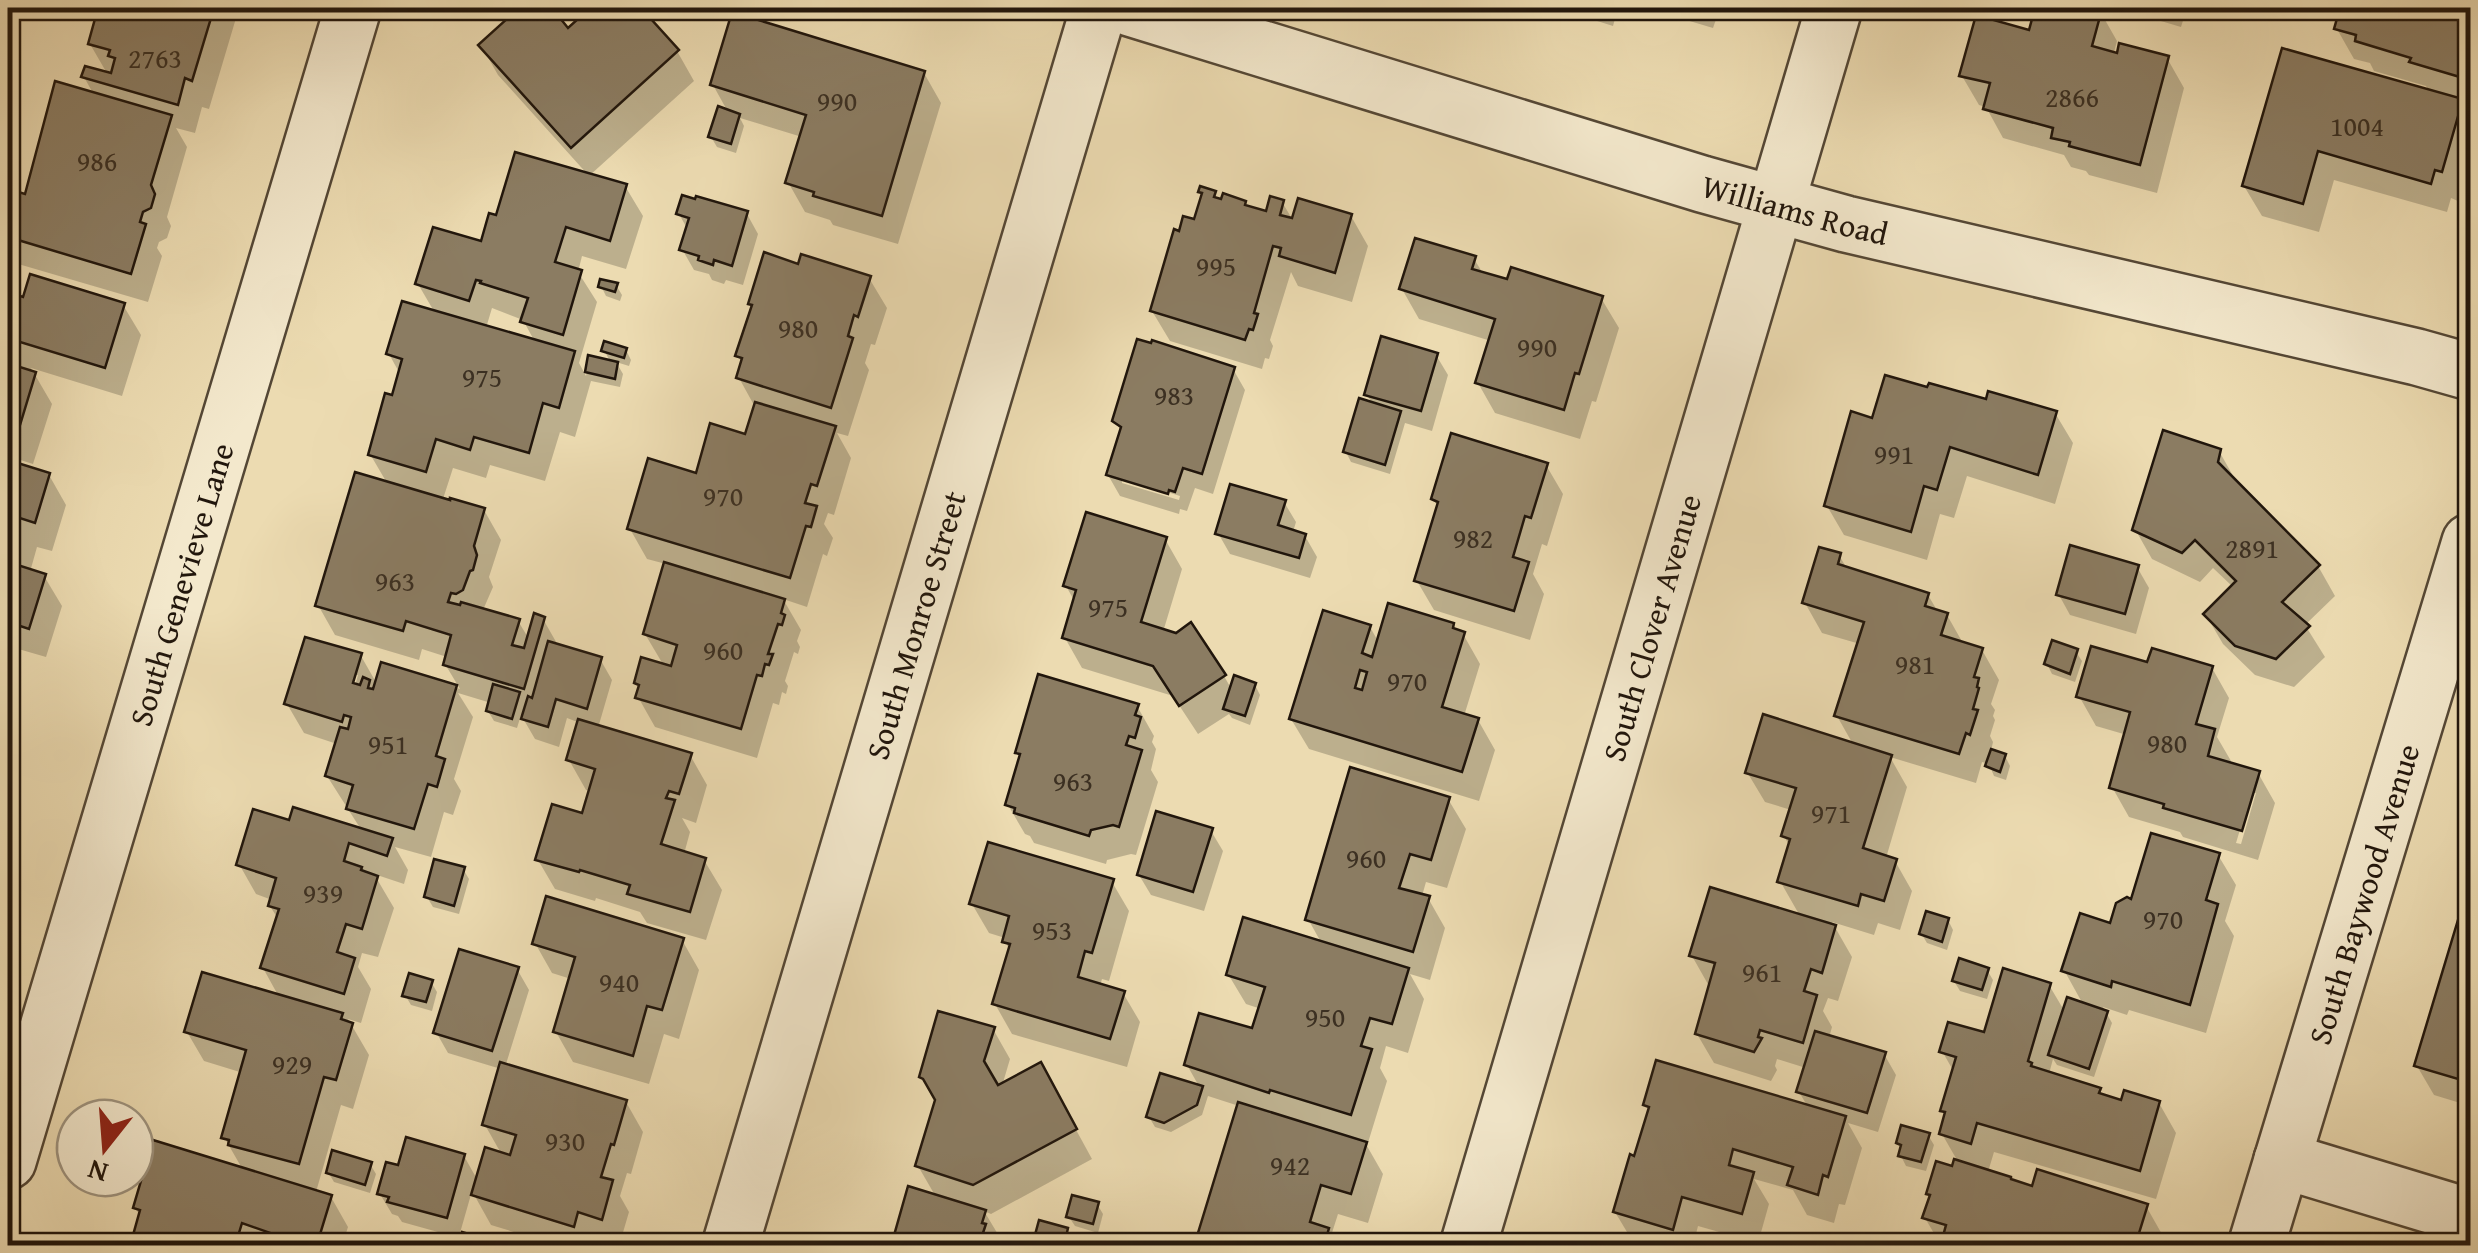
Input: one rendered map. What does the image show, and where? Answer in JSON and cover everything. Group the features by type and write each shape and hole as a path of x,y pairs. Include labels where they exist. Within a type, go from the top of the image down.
{"street":[{"name":"South Genevieve Lane","path":"8,1160 353,8"},
{"name":"South Monroe Street","path":"730,1246 1100,8"},
{"name":"Williams Road","path":"1130,8 1846,224 2470,372"},
{"name":"South Clover Avenue","path":"1468,1246 1834,8"},
{"name":"South Baywood Avenue","path":"2256,1246 2470,542"},
{"path":"2282,1160 2470,1218"}],"building":[{"path":"98,8 121,14 122,8 214,8 192,81 185,78 178,105 81,77 85,66 111,73 115,58 108,56 110,50 88,44"},
{"path":"519,8 547,8 568,28 590,8 602,8 613,19 626,8 641,8 679,50 571,148 478,45"},
{"path":"2035,8 2102,9 2092,46 2117,53 2119,43 2169,56 2140,165 2069,146 2070,142 2051,138 2053,128 1983,109 1990,83 1959,76 1976,15 2029,30"},
{"path":"2340,8 2470,8 2470,80 2355,41 2356,35 2334,29"},
{"path":"732,12 925,71 882,216 813,196 814,192 785,183 806,115 710,85"},
{"path":"2282,48 2463,99 2442,172 2435,170 2431,184 2318,151 2303,204 2242,186"},
{"path":"55,81 172,115 151,185 155,194 151,208 143,212 140,222 146,224 131,274 8,237 8,189 25,194"},
{"path":"718,106 740,114 731,144 708,137"},
{"path":"515,152 627,184 610,241 566,227 555,262 582,270 563,335 520,322 528,298 481,281 476,280 469,301 415,284 433,227 481,241 489,213 496,215"},
{"path":"1200,186 1216,191 1214,197 1221,199 1223,193 1266,211 1270,196 1284,200 1280,215 1292,218 1298,198 1352,214 1335,273 1279,256 1281,248 1273,246 1254,313 1258,314 1245,340 1150,311 1174,229 1179,231 1183,216 1194,219 1202,193 1198,192"},
{"path":"682,195 748,211 732,266 714,260 713,265 679,250 689,218 676,214"},
{"path":"1415,238 1476,256 1472,269 1507,279 1511,267 1603,296 1564,410 1475,383 1495,319 1399,289"},
{"path":"764,252 798,264 801,254 871,276 858,317 854,315 848,336 853,338 831,408 736,378 742,358 735,356"},
{"path":"30,274 125,303 105,368 17,341 10,364 36,372 17,435 8,432 8,292 23,297"},
{"path":"600,279 618,283 615,292 598,287"},
{"path":"402,301 575,351 559,408 543,403 529,453 474,437 470,450 436,439 426,472 368,455 385,393 392,395 402,359 386,354"},
{"path":"1381,336 1438,353 1421,411 1364,395"},
{"path":"1137,339 1151,343 1152,340 1235,367 1202,474 1183,468 1175,492 1169,490 1168,494 1106,475 1121,427 1112,421"},
{"path":"604,341 627,348 624,358 601,351"},
{"path":"588,355 618,362 615,379 585,372"},
{"path":"1885,375 1986,399 1988,391 2057,411 2038,475 1950,447 1937,490 1924,486 1911,532 1824,506 1851,411 1872,418"},
{"path":"1359,398 1401,411 1385,465 1343,452"},
{"path":"755,402 836,426 817,486 811,484 805,503 817,506 811,527 806,526 790,578 627,529 648,458 696,473 710,423 745,434"},
{"path":"2163,430 2221,449 2218,462 2320,565 2282,602 2310,626 2276,659 2235,646 2203,614 2236,581 2195,540 2182,553 2132,530"},
{"path":"1451,433 1548,463 1531,518 1525,516 1513,557 1529,562 1514,611 1414,581 1438,502 1431,499"},
{"path":"8,460 50,473 35,523 20,518 8,562"},
{"path":"355,472 485,508 474,546 477,555 473,570 463,590 451,593 448,602 520,619 512,645 524,648 534,613 545,617 524,689 443,665 451,635 406,621 403,631 315,606"},
{"path":"1230,484 1286,500 1278,525 1306,534 1299,558 1215,534"},
{"path":"1086,512 1167,537 1141,622 1176,633 1191,622 1226,675 1179,706 1153,666 1062,638 1076,590 1063,586"},
{"path":"2070,545 2139,565 2125,614 2056,595"},
{"path":"1819,547 1841,553 1838,564 1929,593 1925,606 1948,613 1941,635 1983,648 1974,677 1979,678 1979,688 1973,709 1978,710 1959,754 1834,716 1864,622 1802,603"},
{"path":"8,562 46,574 29,629 8,622"},
{"path":"664,562 785,599 782,625 778,624 768,654 773,654 762,676 757,675 741,729 635,698 639,685 634,683 641,657 671,666 677,645 643,634"},
{"path":"1388,603 1454,623 1453,628 1465,632 1442,707 1479,718 1462,772 1289,719 1323,610 1371,625 1362,653 1372,657","holes":["1360,670 1367,672 1362,690 1355,688"]},
{"path":"305,637 362,653 353,683 360,685 363,677 370,680 368,688 373,689 381,662 457,685 436,756 445,759 437,787 428,784 414,829 346,809 353,785 325,776 340,727 348,729 351,717 344,715 342,722 284,704"},
{"path":"2052,640 2078,649 2070,674 2044,664"},
{"path":"548,641 602,657 587,709 556,699 548,727 521,719 528,696 532,698"},
{"path":"2091,646 2147,662 2152,648 2213,666 2196,724 2215,729 2208,756 2260,771 2242,831 2109,788 2130,712 2076,697"},
{"path":"1038,674 1139,704 1135,715 1141,717 1135,738 1129,736 1126,745 1142,750 1119,827 1091,830 1089,836 1014,813 1015,808 1005,805 1020,754 1015,753"},
{"path":"1234,675 1256,683 1245,716 1223,709"},
{"path":"493,684 520,692 512,719 486,711"},
{"path":"1763,714 1892,755 1863,848 1897,859 1884,901 1861,894 1858,906 1777,882 1790,839 1781,836 1796,788 1745,773"},
{"path":"578,719 692,753 679,794 669,791 666,798 675,800 661,844 706,858 690,912 627,894 630,885 535,860 552,804 582,813 595,769 566,760"},
{"path":"1991,749 2006,754 2000,772 1985,766"},
{"path":"1350,767 1450,797 1431,860 1410,854 1399,888 1430,896 1413,952 1305,920"},
{"path":"293,807 393,838 387,856 349,843 344,861 378,876 362,929 346,924 337,952 355,958 344,994 260,968 279,909 268,906 276,878 236,865 253,809 289,820"},
{"path":"1156,811 1213,828 1193,892 1137,875"},
{"path":"2151,833 2220,853 2206,900 2218,904 2190,1005 2112,981 2111,987 2061,971 2080,913 2110,923 2116,903 2131,899"},
{"path":"988,842 1114,879 1092,953 1085,951 1078,977 1125,991 1110,1039 992,1004 1010,944 1002,942 1009,916 969,904"},
{"path":"434,859 465,867 454,906 424,897"},
{"path":"1710,887 1836,925 1822,973 1811,969 1804,991 1817,995 1803,1043 1760,1030 1758,1037 1762,1038 1754,1052 1695,1034 1715,963 1689,956"},
{"path":"546,896 684,938 662,1010 647,1006 633,1056 553,1032 575,957 532,944"},
{"path":"2464,900 2470,902 2470,1069 2461,1066 2458,1079 2414,1066"},
{"path":"1926,911 1949,918 1942,942 1919,934"},
{"path":"1243,917 1409,968 1392,1024 1370,1018 1361,1046 1372,1049 1351,1115 1184,1065 1199,1013 1252,1028 1265,987 1226,975"},
{"path":"459,949 519,967 492,1051 433,1033"},
{"path":"1959,958 1989,968 1982,990 1952,981"},
{"path":"2003,968 2051,983 2028,1061 2031,1066 2101,1088 2099,1093 2121,1100 2124,1090 2160,1101 2140,1171 1977,1123 1971,1144 1939,1134 1945,1112 1940,1111 1956,1057 1939,1052 1948,1022 1984,1032"},
{"path":"202,972 343,1013 341,1019 353,1023 336,1080 324,1077 299,1164 228,1145 229,1140 221,1138 246,1050 184,1032"},
{"path":"409,973 433,980 426,1002 402,996"},
{"path":"2067,997 2108,1011 2089,1069 2048,1055"},
{"path":"938,1011 995,1027 984,1061 998,1085 1041,1062 1077,1129 973,1185 915,1166 935,1100 919,1077"},
{"path":"1815,1031 1886,1052 1867,1113 1796,1092"},
{"path":"1656,1060 1846,1116 1828,1177 1823,1175 1818,1195 1787,1185 1793,1167 1733,1149 1729,1165 1754,1172 1742,1214 1682,1197 1673,1230 1613,1212 1649,1107 1643,1105"},
{"path":"500,1062 627,1100 601,1177 613,1180 602,1220 578,1212 574,1227 471,1195 485,1147 510,1155 516,1135 482,1125"},
{"path":"1160,1073 1203,1086 1197,1105 1164,1123 1146,1117"},
{"path":"1238,1102 1367,1142 1351,1194 1321,1185 1310,1222 1329,1228 1324,1246 1194,1246"},
{"path":"1901,1125 1930,1133 1921,1162 1898,1156 1901,1145 1896,1143"},
{"path":"406,1137 465,1154 447,1218 387,1202 389,1197 377,1194 386,1162 398,1165"},
{"path":"155,1141 332,1195 318,1241 333,1246 307,1246 242,1223 235,1246 130,1246 140,1210 133,1208 136,1198 155,1198"},
{"path":"332,1150 372,1162 365,1185 326,1173"},
{"path":"1954,1159 2032,1186 2037,1169 2148,1204 2135,1246 2084,1246 2055,1237 2052,1246 1935,1246 1946,1225 1922,1218 1930,1195 1926,1194 1936,1161 1952,1166"},
{"path":"908,1186 986,1210 982,1236 999,1241 997,1246 905,1246 906,1243 893,1239"},
{"path":"1072,1195 1099,1202 1093,1224 1066,1217"},
{"path":"1039,1220 1068,1228 1064,1246 1032,1246"},
{"path":"462,1232 509,1246 458,1246"}]}
